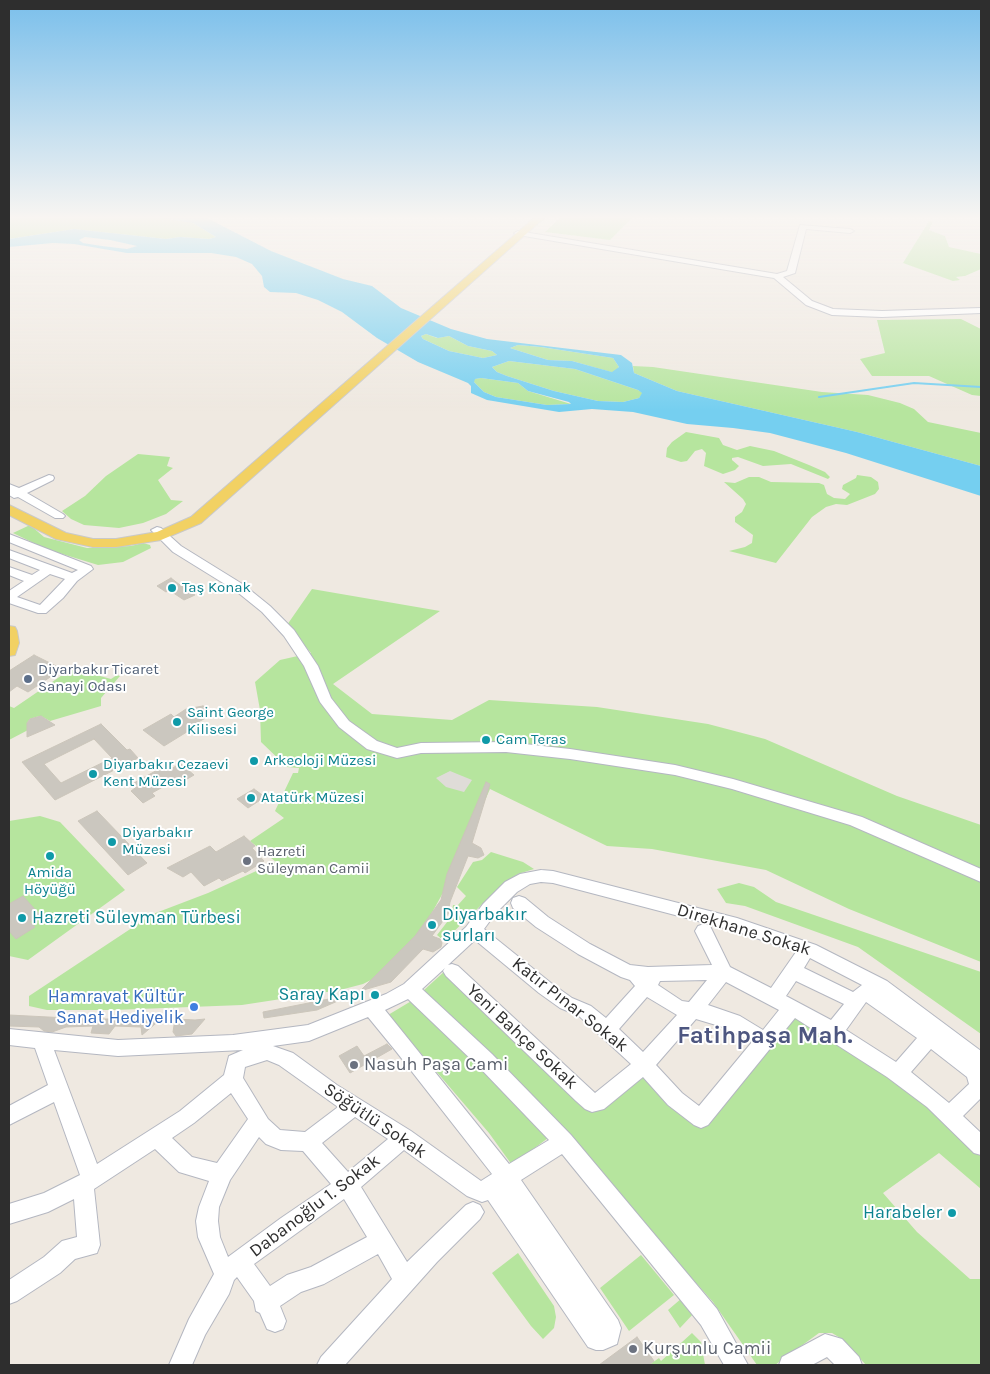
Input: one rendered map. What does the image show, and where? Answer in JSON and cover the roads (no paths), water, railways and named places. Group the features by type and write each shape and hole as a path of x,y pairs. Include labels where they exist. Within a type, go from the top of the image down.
{"main road":[{"path":"9,509 61,536 92,544 116,543 159,533 196,520 256,463 464,282"},
{"path":"11,495 66,532 81,537 119,538 159,533"},
{"path":"9,631 11,643 9,651"}],"street":[{"path":"784,282 809,303 832,312 882,314 981,312"},
{"path":"11,495 49,478"},
{"path":"11,495 59,516"},
{"path":"159,533 194,561 240,588 266,609 289,633 311,666 325,700 344,724 372,745 397,753 420,748 506,747 598,758 675,770 742,786 856,821 981,876"},
{"path":"9,538 87,569 73,578 59,595 42,610 9,598"},
{"path":"9,554 73,578"},
{"path":"9,598 48,569"},
{"path":"9,571 33,580"},
{"name":"Direkhane Sokak","path":"9,1036 118,1048 233,1042 309,1033 372,1008 410,988 472,932 489,909 511,887 526,878 553,876 737,924 810,950 855,971 881,986 981,1062"},
{"path":"519,903 542,922 584,949 627,972 646,978 723,972 792,1008 898,1074 950,1115 981,1146"},
{"path":"704,931 723,972"},
{"name":"Katır Pınar Sokak","path":"481,935 545,988 566,1003 585,1012 608,1030 676,1099 701,1119 766,1040"},
{"path":"774,999 804,954"},
{"name":"Yeni Bahçe Sokak","path":"452,971 592,1103 604,1098 644,1065"},
{"path":"793,971 863,993 932,1036 976,1073 976,1078 981,1085 950,1115"},
{"path":"644,1065 723,972"},
{"path":"646,978 678,1008 708,1013 733,1022 766,1040 792,1008"},
{"path":"608,1030 646,978"},
{"path":"410,988 479,1054 564,1142 709,1317 738,1365"},
{"path":"833,1032 863,993"},
{"path":"372,1008 402,1044 493,1185 596,1339 603,1339 609,1336 610,1328 493,1185"},
{"path":"898,1074 932,1036"},
{"path":"9,1292 52,1265 70,1249 89,1245 87,1182 59,1089 42,1041"},
{"name":"Söğütlü Sokak","path":"233,1079 236,1062 249,1056 267,1052 286,1060 404,1138 474,1189 493,1185"},
{"path":"9,1214 48,1202 87,1182 187,1117 233,1079 258,1118 222,1174 209,1207 207,1221 212,1245 232,1268 269,1308 295,1284 316,1276 381,1241"},
{"path":"9,1116 59,1089"},
{"path":"257,1122 281,1141 308,1142 354,1106"},
{"path":"157,1137 186,1165 222,1174"},
{"name":"Dabanoğlu 1. Sokak","path":"232,1268 288,1225 347,1185 404,1138"},
{"path":"308,1142 347,1185 405,1280"},
{"path":"493,1185 564,1142"},
{"path":"329,1365 428,1254 473,1212"},
{"path":"180,1365 196,1327 232,1268"},
{"path":"790,1365 825,1345 834,1347 851,1365"}],"water":[{"path":"263,282 356,282 372,286 401,308 451,329 487,339 621,355 632,363 634,373 677,391 857,432 981,466 981,496 846,453 770,433 687,424 633,412 592,409 559,412 487,400 471,393 471,386 468,383 418,362 377,338 342,312 318,300 296,293 270,292 264,287","holes":["426,334 438,338 449,336 468,346 492,351 497,355 483,358 449,351 423,339 421,336","518,345 613,358 619,367 612,372 572,361 548,360 510,348","509,361 575,369 642,393 639,398 623,402 598,401 554,391 507,376 497,372 492,367","481,378 518,383 528,391 571,404 547,405 496,397 484,392 474,382 475,379"]}],"waterway":[{"path":"819,397 914,383 981,387"}],"place":[{"name":"Taş Konak","path":"172,588"},
{"name":"Diyarbakır Ticaret Sanayi Odası","path":"28,679"},
{"name":"Saint George Kilisesi","path":"177,722"},
{"name":"Cam Teras","path":"486,740"},
{"name":"Arkeoloji Müzesi","path":"254,761"},
{"name":"Diyarbakır Cezaevi Kent Müzesi","path":"93,774"},
{"name":"Atatürk Müzesi","path":"251,798"},
{"name":"Diyarbakır Müzesi","path":"112,842"},
{"name":"Amida Höyüğü","path":"50,856"},
{"name":"Hazreti Süleyman Camii","path":"247,861"},
{"name":"Hazreti Süleyman Türbesi","path":"22,918"},
{"name":"Diyarbakır surları","path":"432,925"},
{"name":"Saray Kapı","path":"375,995"},
{"name":"Hamravat Kültür Sanat Hediyelik","path":"194,1007"},
{"name":"Nasuh Paşa Cami","path":"354,1065"},
{"name":"Harabeler","path":"952,1213"},
{"name":"Kurşunlu Camii","path":"633,1349"}],"district":[{"name":"Fatihpaşa Mah.","path":"765,1036"}]}
